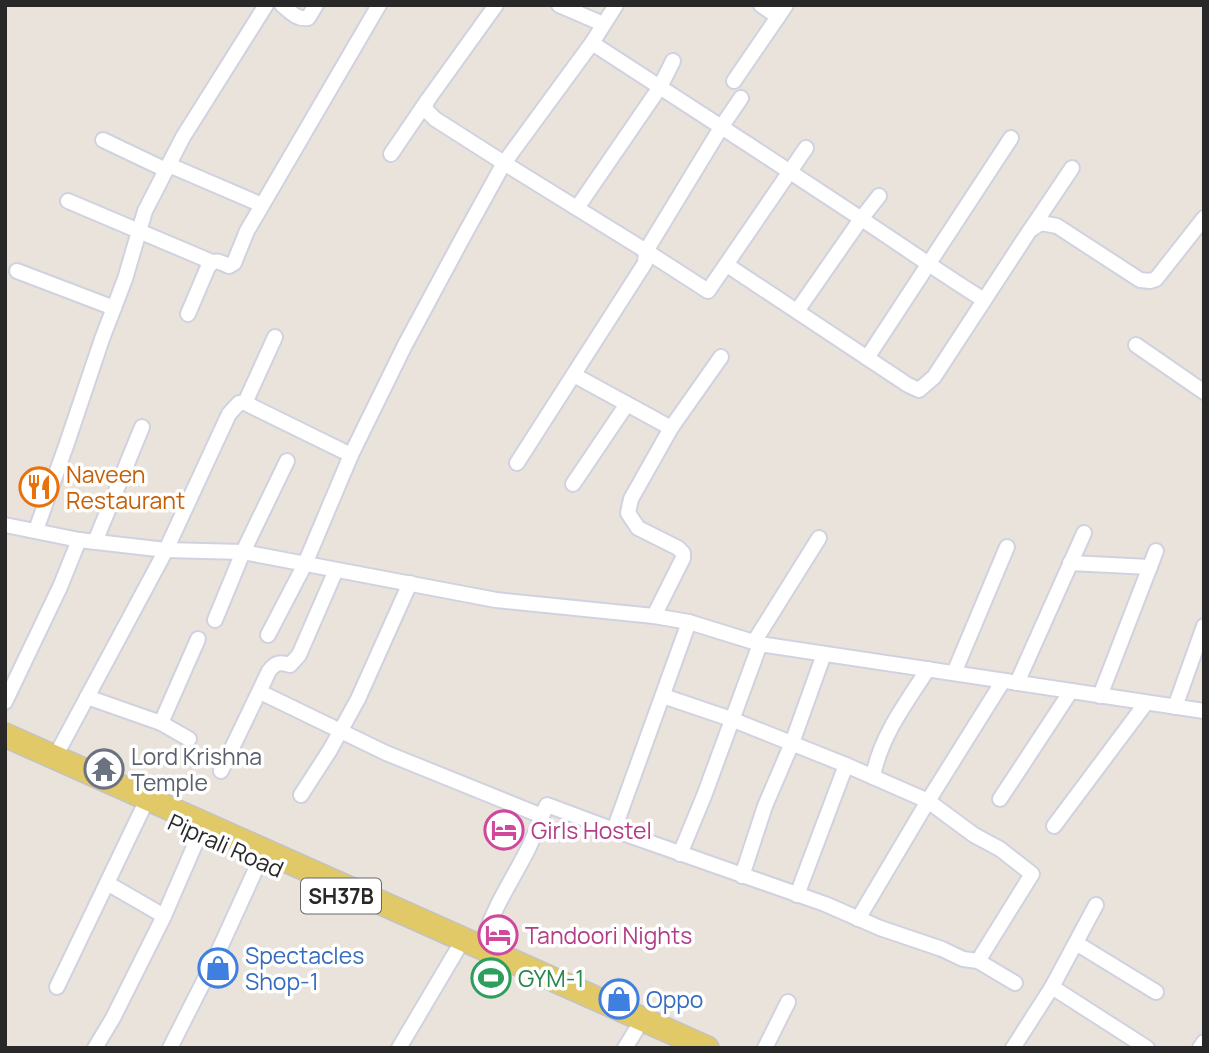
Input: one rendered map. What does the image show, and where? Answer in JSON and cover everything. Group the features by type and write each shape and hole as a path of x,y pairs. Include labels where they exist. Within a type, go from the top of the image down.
{"main road":[{"path":"5,735 707,1048"},
{"name":"Piprali Road","path":"5,747 457,950 631,1039 675,1048"}],"street":[{"path":"36,530 125,279 145,211 183,137 266,5"},
{"path":"282,5 298,18 305,19 316,5"},
{"path":"68,201 212,262 229,266 234,263 247,231 379,5"},
{"path":"391,154 496,5"},
{"path":"559,5 603,24"},
{"path":"268,635 305,564 351,455 405,345 504,163 592,43 616,5"},
{"path":"734,81 782,11 761,5"},
{"path":"592,43 984,300"},
{"path":"577,208 660,87 673,61"},
{"path":"517,463 645,263 646,251 741,98"},
{"path":"427,101 425,109 435,119 708,292 806,148"},
{"path":"867,358 1011,138"},
{"path":"103,140 262,205"},
{"path":"727,265 919,390 933,377 1072,168"},
{"path":"797,311 879,196"},
{"path":"1030,230 1041,223 1057,226 1140,280 1150,281 1156,279 1204,218"},
{"path":"188,314 212,262"},
{"path":"17,271 114,308"},
{"path":"245,403 275,337"},
{"path":"1136,345 1204,392"},
{"path":"654,616 683,553 638,528 628,513 631,499 671,428 721,357"},
{"path":"574,374 671,428"},
{"path":"55,757 166,550 229,414 239,403 245,403 351,455"},
{"path":"573,484 627,404"},
{"path":"95,542 142,427"},
{"path":"215,620 243,552 287,461"},
{"path":"5,525 95,542 166,550 243,552 496,600 654,616 689,622 757,643 1204,711"},
{"path":"858,919 928,801 1010,682 1084,533"},
{"path":"680,854 704,796 757,643 820,538"},
{"path":"5,702 60,587 79,540"},
{"path":"954,673 1007,547"},
{"path":"1100,696 1156,551"},
{"path":"1070,563 1150,567"},
{"path":"221,771 269,671 275,664 290,665 299,655 336,570"},
{"path":"301,795 358,699 410,583"},
{"path":"614,830 689,622"},
{"path":"1175,707 1204,626"},
{"path":"161,723 198,639"},
{"path":"742,876 765,806 792,743 824,654"},
{"path":"873,777 875,764 887,735 928,669"},
{"path":"1000,799 1071,691"},
{"path":"260,692 386,753 542,816"},
{"path":"663,696 792,743 928,801 1032,874 978,961"},
{"path":"87,697 161,723 189,739"},
{"path":"1054,826 1146,703"},
{"path":"797,895 846,765"},
{"path":"482,947 494,912 547,804 825,904 963,959 978,961 1015,982"},
{"path":"57,987 143,808"},
{"path":"95,1048 164,916 200,833"},
{"path":"170,1048 213,964 260,860"},
{"path":"107,883 164,916"},
{"path":"1013,1048 1052,987 1096,905"},
{"path":"1076,943 1156,992"},
{"path":"399,1048 457,950"},
{"path":"1052,987 1147,1048"},
{"path":"765,1048 788,1002"},
{"path":"1200,1048 1204,1042"}],"place":[{"name":"Naveen Restaurant","path":"39,487"},
{"name":"Lord Krishna Temple","path":"104,769"},
{"name":"Girls Hostel","path":"504,830"},
{"name":"Tandoori Nights","path":"498,935"},
{"name":"Spectacles Shop-1","path":"218,968"},
{"name":"GYM-1","path":"491,978"},
{"name":"Oppo","path":"619,999"}]}
